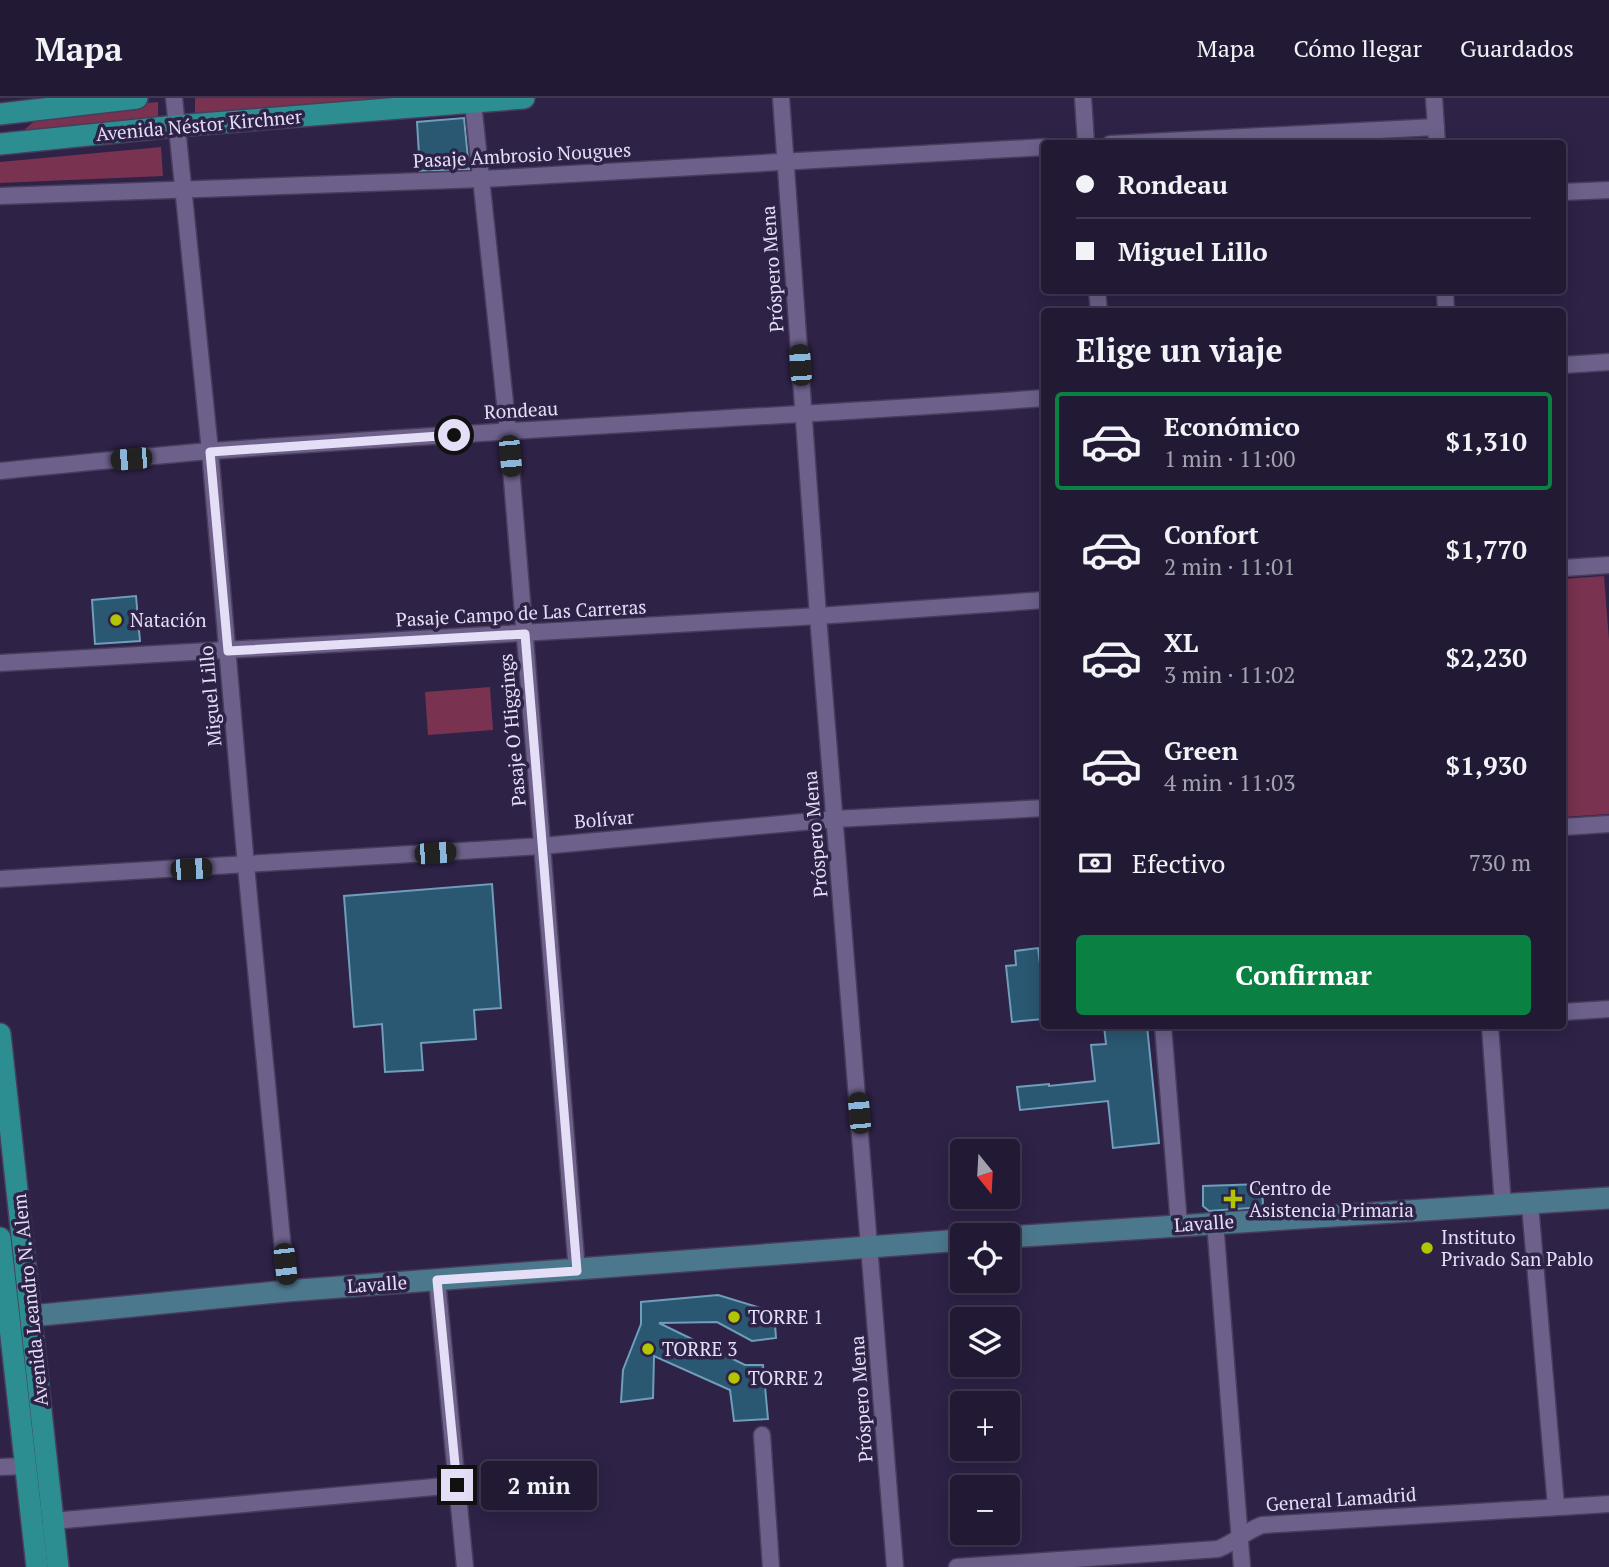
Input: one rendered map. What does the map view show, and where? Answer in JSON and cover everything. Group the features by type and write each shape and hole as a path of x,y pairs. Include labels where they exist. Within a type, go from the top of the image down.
{"main road":[{"name":"Avenida Néstor Kirchner","path":"0,114 136,98"},
{"name":"Avenida Néstor Kirchner","path":"0,144 177,126 524,98"},
{"name":"Avenida Leandro N. Alem","path":"0,1034 58,1567"},
{"name":"Avenida Leandro N. Alem","path":"0,1240 37,1567"}],"street":[{"name":"Miguel Lillo","path":"174,98 210,452 287,1291"},
{"name":"Próspero Mena","path":"782,98 818,616 895,1567"},
{"path":"1083,98 1086,140"},
{"path":"1434,98 1437,140"},
{"name":"Pasaje O´Higgings","path":"474,103 508,431 577,1271"},
{"path":"1187,140 1436,127"},
{"name":"Pasaje Ambrosio Nougues","path":"0,196 482,179 1041,147"},
{"path":"1566,192 1609,190"},
{"path":"1566,365 1609,362"},
{"name":"Rondeau","path":"0,471 210,452 508,431 803,416 1041,398"},
{"path":"1566,568 1609,565"},
{"name":"Pasaje Campo de Las Carreras","path":"0,663 525,634 1041,600"},
{"name":"Bolívar","path":"0,879 542,846 835,819 1041,808"},
{"path":"1566,827 1609,824"},
{"path":"1566,1012 1609,1009"},
{"path":"1163,1029 1179,1225"},
{"path":"1490,1029 1503,1206"},
{"name":"Lavalle","path":"1020,1236 1609,1198"},
{"path":"1530,1205 1556,1506"},
{"path":"1215,1222 1242,1567"},
{"path":"0,1240 26,1261"},
{"name":"Lavalle","path":"31,1316 287,1291 950,1241"},
{"path":"437,1280 465,1567"},
{"path":"11,1339 31,1316"},
{"path":"762,1435 771,1567"},
{"path":"0,1467 25,1466"},
{"path":"53,1521 457,1485"},
{"name":"General Lamadrid","path":"957,1567 1218,1549 1229,1545 1250,1529 1262,1525 1609,1504"}],"shaded area":[{"path":"195,98 380,98 195,115"},
{"path":"158,102 158,119 24,130 45,112"},
{"path":"161,147 163,176 0,183 0,162"},
{"path":"1604,576 1609,640 1609,814 1566,817 1566,579"},
{"path":"490,687 493,730 428,735 425,692"}],"building":[{"path":"464,118 469,169 420,171 417,122"},
{"name":"Natación","path":"136,596 140,641 95,644 92,600"},
{"path":"492,884 501,1008 474,1010 476,1039 421,1043 423,1070 385,1072 382,1024 354,1027 344,896"},
{"path":"1038,948 1041,964 1041,1019 1012,1022 1006,966 1016,965 1015,951"},
{"path":"1104,1029 1147,1029 1159,1143 1113,1148 1108,1101 1020,1110 1017,1087 1095,1081 1091,1045 1106,1044"},
{"name":"Centro de Asistencia Primaria","path":"1262,1184 1263,1207 1209,1211 1203,1206 1203,1186"},
{"path":"718,1295 774,1312 776,1338 752,1341 717,1322 659,1323 745,1365 763,1365 768,1419 734,1421 730,1390 654,1356 653,1398 621,1402 623,1370 641,1324 641,1302"}],"place":[{"name":"Natación","path":"116,620"},
{"name":"Centro de Asistencia Primaria","path":"1233,1199"},
{"name":"Instituto Privado San Pablo","path":"1427,1248"},
{"name":"TORRE 1","path":"734,1317"},
{"name":"TORRE 3","path":"648,1349"},
{"name":"TORRE 2","path":"734,1378"}],"route":[{"path":"454,435 210,452 228,651 525,634 577,1271 437,1280 457,1485"}]}
